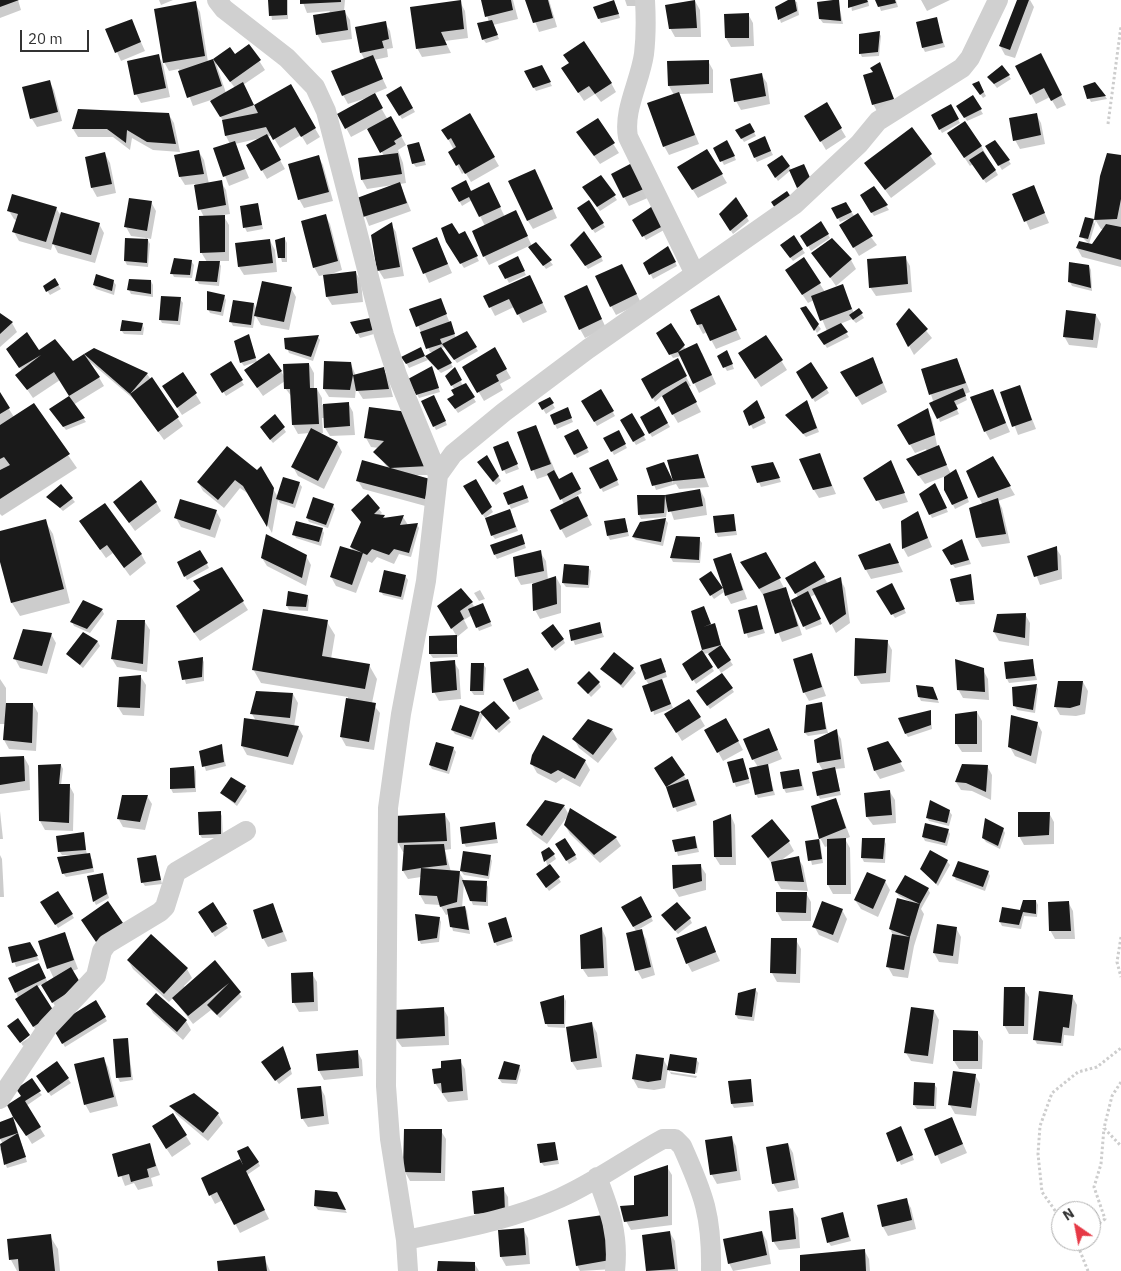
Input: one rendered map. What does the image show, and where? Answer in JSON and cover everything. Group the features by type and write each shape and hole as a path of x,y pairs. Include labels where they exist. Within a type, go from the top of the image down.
{"street":[{"path":"217,0 224,9 286,58 314,86 326,111 384,335 397,375 438,475 426,581 401,714 388,808 386,1086 390,1139 406,1240 408,1271"},
{"path":"645,0 644,53 628,114 627,132 631,147 695,274"},
{"path":"438,475 453,454 504,412 812,190 859,144 878,121 962,68 970,58 998,0"},
{"path":"0,1099 48,1027 96,976 102,951 107,944 160,912 165,907 176,872 246,831"},
{"path":"406,1240 487,1223 526,1212 561,1198 663,1139 675,1139 682,1146 706,1204 712,1235 710,1271"},
{"path":"597,1177 612,1215 617,1251 615,1271"}],"path":[{"path":"1108,124 1121,26"},
{"path":"1121,937 1117,962 1121,977"},
{"path":"1051,1205 1042,1192 1038,1154 1040,1126 1052,1093 1078,1072 1097,1067 1121,1048"},
{"path":"1099,1201 1094,1187 1101,1164 1104,1128 1112,1096 1121,1082"},
{"path":"1104,1128 1121,1146"},
{"path":"1101,1207 1105,1219 1101,1222"},
{"path":"1080,1251 1088,1271"}],"building":[{"path":"0,0 19,0 0,7"},
{"path":"268,0 287,0 287,15 269,16"},
{"path":"300,0 341,0 341,2 300,4"},
{"path":"461,0 464,29 441,32 447,45 416,49 410,7"},
{"path":"481,0 511,0 513,10 485,17"},
{"path":"525,0 548,0 553,18 533,23"},
{"path":"614,0 619,14 598,19 593,7"},
{"path":"695,0 697,28 669,29 665,5"},
{"path":"788,0 795,0 797,11 778,20 775,7"},
{"path":"839,0 841,21 819,19 817,2"},
{"path":"848,0 867,0 868,2 848,8"},
{"path":"875,0 895,0 896,3 878,7"},
{"path":"1017,0 1029,0 1010,50 999,46"},
{"path":"196,1 205,56 163,63 154,9"},
{"path":"345,10 348,30 316,35 313,15"},
{"path":"749,13 749,38 725,38 724,14"},
{"path":"937,17 943,43 922,48 916,22"},
{"path":"132,19 141,42 115,53 105,29"},
{"path":"492,20 498,35 482,40 477,23"},
{"path":"386,21 389,39 382,41 384,48 360,53 355,27"},
{"path":"880,31 878,52 859,54 859,34"},
{"path":"584,41 612,83 595,94 589,86 578,93 561,68 569,63 563,55"},
{"path":"249,44 261,60 230,82 213,59 230,47 235,54"},
{"path":"1041,53 1062,95 1051,101 1044,88 1030,95 1015,66"},
{"path":"159,54 166,88 134,95 127,61"},
{"path":"373,55 383,79 342,96 331,71"},
{"path":"213,59 222,86 187,98 178,71"},
{"path":"709,60 709,84 668,86 667,61"},
{"path":"880,62 894,99 872,105 863,75 873,72 870,68"},
{"path":"542,65 551,82 533,88 524,71"},
{"path":"1002,65 1010,75 994,84 987,77"},
{"path":"762,73 766,96 734,102 730,79"},
{"path":"50,80 58,112 30,119 22,87"},
{"path":"979,81 984,92 980,95 972,84"},
{"path":"243,82 254,105 220,117 210,101"},
{"path":"1095,82 1106,96 1087,99 1083,86"},
{"path":"291,84 316,128 301,137 295,127 273,140 266,127 225,136 222,120 258,113 254,105"},
{"path":"401,86 413,108 399,116 386,95"},
{"path":"679,92 695,135 663,147 647,103"},
{"path":"375,93 383,108 345,129 337,114"},
{"path":"973,95 982,109 964,118 956,106"},
{"path":"827,102 842,128 820,142 804,116"},
{"path":"951,104 959,119 939,130 931,115"},
{"path":"78,109 169,113 176,144 147,142 127,130 126,143 107,129 72,129"},
{"path":"470,113 495,157 465,174 459,164 456,166 448,152 456,147 451,138 448,140 441,130"},
{"path":"1037,113 1041,135 1013,141 1009,118"},
{"path":"391,116 402,136 394,141 396,144 380,153 367,129"},
{"path":"598,118 615,143 594,156 576,132"},
{"path":"965,121 982,146 964,158 947,133"},
{"path":"750,123 755,132 741,139 735,130"},
{"path":"912,127 932,154 885,190 864,163"},
{"path":"267,134 281,160 261,171 246,145"},
{"path":"765,136 771,151 754,158 748,144"},
{"path":"727,140 735,156 720,162 713,148"},
{"path":"995,140 1010,160 998,166 985,146"},
{"path":"235,141 245,169 223,177 213,148"},
{"path":"419,142 425,161 412,164 407,145"},
{"path":"707,149 723,174 692,190 677,167"},
{"path":"199,150 204,174 179,177 174,155"},
{"path":"983,151 996,170 983,180 969,160"},
{"path":"105,152 112,184 91,188 85,157"},
{"path":"398,153 402,174 361,180 358,158"},
{"path":"1107,153 1121,155 1121,199 1117,219 1094,220 1100,176"},
{"path":"319,155 329,192 298,200 288,164"},
{"path":"782,155 790,166 775,178 767,165"},
{"path":"632,163 646,188 623,198 611,174"},
{"path":"804,164 812,182 797,188 789,170"},
{"path":"535,169 553,209 527,221 508,181"},
{"path":"601,175 616,195 597,207 582,187"},
{"path":"222,180 226,205 198,210 194,185"},
{"path":"466,180 471,191 489,182 501,207 479,217 469,197 459,202 451,188"},
{"path":"400,182 407,203 363,217 357,198"},
{"path":"1034,185 1045,213 1024,222 1012,194"},
{"path":"874,186 888,205 871,213 860,195"},
{"path":"787,191 793,200 777,211 771,202"},
{"path":"12,194 57,207 46,242 12,232 18,214 7,211"},
{"path":"736,197 748,216 730,231 719,214"},
{"path":"129,198 152,201 147,231 124,227"},
{"path":"589,200 604,223 592,230 577,208"},
{"path":"846,202 852,212 837,219 831,208"},
{"path":"258,203 262,225 243,228 240,206"},
{"path":"654,205 663,226 642,237 632,220"},
{"path":"516,210 528,236 483,257 472,231"},
{"path":"61,212 100,223 91,255 52,244"},
{"path":"858,213 873,236 853,248 839,225"},
{"path":"326,214 338,261 313,268 301,221"},
{"path":"225,215 225,252 200,253 199,216"},
{"path":"1085,217 1094,219 1088,239 1079,237"},
{"path":"821,221 829,234 807,247 800,236"},
{"path":"392,222 400,267 377,271 371,235"},
{"path":"452,223 459,234 465,231 478,256 460,264 446,242 441,228"},
{"path":"1106,224 1121,227 1121,260 1076,248 1079,241 1092,244"},
{"path":"584,231 602,257 585,266 570,245"},
{"path":"794,235 803,249 790,258 780,245"},
{"path":"285,237 285,258 278,258 275,240"},
{"path":"437,237 448,264 423,274 412,248"},
{"path":"125,238 148,239 147,263 124,261"},
{"path":"832,238 852,259 830,278 811,253"},
{"path":"270,239 273,263 238,267 235,243"},
{"path":"536,242 552,260 543,266 528,247"},
{"path":"668,246 676,262 649,275 643,263"},
{"path":"518,256 525,271 505,279 498,266"},
{"path":"906,256 908,284 869,288 867,259"},
{"path":"804,257 821,283 802,295 785,270"},
{"path":"174,258 192,260 190,275 170,274"},
{"path":"199,261 220,261 217,282 195,281"},
{"path":"1069,262 1089,265 1091,288 1068,282"},
{"path":"622,264 637,294 610,307 595,276"},
{"path":"356,271 358,293 326,297 323,275"},
{"path":"96,274 114,280 112,291 93,285"},
{"path":"530,275 543,303 517,315 509,299 489,308 483,296"},
{"path":"55,278 59,285 46,292 43,286"},
{"path":"129,279 151,280 151,294 127,290"},
{"path":"262,281 292,287 284,322 254,316"},
{"path":"843,284 852,309 820,321 811,296"},
{"path":"587,285 602,319 579,330 564,296"},
{"path":"207,291 225,295 221,312 207,310"},
{"path":"719,295 737,330 710,341 702,324 697,325 690,310"},
{"path":"161,296 181,297 178,321 159,320"},
{"path":"441,298 447,314 416,327 409,309"},
{"path":"233,300 254,303 251,325 229,322"},
{"path":"806,306 819,324 814,331 800,308"},
{"path":"859,308 863,313 853,320 849,315"},
{"path":"909,308 928,329 908,347 896,324"},
{"path":"1066,310 1096,314 1093,340 1063,337"},
{"path":"0,313 13,322 0,334"},
{"path":"370,318 373,330 356,334 350,322"},
{"path":"122,320 143,323 141,331 120,331"},
{"path":"451,321 455,334 440,339 442,344 426,349 420,332"},
{"path":"671,323 685,345 678,352 669,355 656,333"},
{"path":"841,323 848,332 824,345 817,335"},
{"path":"467,331 477,347 454,360 442,344"},
{"path":"27,332 39,350 55,339 73,361 84,354 100,377 69,396 54,372 27,390 15,375 41,355 19,368 6,349"},
{"path":"249,334 256,358 240,363 234,341"},
{"path":"319,335 311,357 285,349 284,338"},
{"path":"766,335 783,360 755,379 738,353"},
{"path":"697,343 712,375 693,384 678,352"},
{"path":"421,347 425,356 406,364 401,357"},
{"path":"441,347 452,363 438,370 425,356"},
{"path":"495,347 507,369 496,375 499,381 477,393 462,367"},
{"path":"94,348 148,373 130,394 84,354"},
{"path":"727,350 733,364 723,368 717,356"},
{"path":"269,353 282,371 257,388 244,370"},
{"path":"873,357 883,383 856,397 840,372"},
{"path":"678,358 687,376 662,390 652,399 641,379"},
{"path":"957,358 966,383 929,395 921,369"},
{"path":"231,361 243,380 222,393 210,374"},
{"path":"324,361 351,362 353,375 350,390 323,389"},
{"path":"811,362 828,388 812,399 796,372"},
{"path":"309,363 310,388 317,388 319,424 292,425 290,389 284,389 283,364"},
{"path":"432,366 439,388 416,395 408,379"},
{"path":"384,367 389,389 356,391 353,375"},
{"path":"455,367 462,380 451,386 445,376"},
{"path":"183,372 197,393 177,408 162,386"},
{"path":"152,377 179,417 158,432 130,394"},
{"path":"686,381 697,402 672,415 662,396"},
{"path":"466,383 475,397 455,409 447,399 454,395 451,390"},
{"path":"1020,385 1032,420 1012,427 1000,392"},
{"path":"963,388 966,396 954,401 958,409 937,419 929,403"},
{"path":"601,389 614,411 594,422 581,401"},
{"path":"993,389 1006,423 984,432 970,397"},
{"path":"0,392 10,408 0,414"},
{"path":"434,395 446,421 433,427 421,401"},
{"path":"69,396 85,418 63,427 49,409"},
{"path":"550,397 554,403 542,410 538,403"},
{"path":"757,400 765,418 749,426 743,411"},
{"path":"807,400 817,428 803,434 785,415"},
{"path":"349,402 350,426 324,428 323,404"},
{"path":"34,403 70,454 0,499 0,470 10,465 4,457 0,459 0,425"},
{"path":"659,406 668,423 649,434 640,417"},
{"path":"369,407 408,412 429,466 390,468 373,452 384,441 364,438"},
{"path":"568,407 572,418 554,425 550,415"},
{"path":"928,408 935,435 909,445 897,425"},
{"path":"632,413 645,435 633,442 620,420"},
{"path":"275,414 285,427 270,440 260,427"},
{"path":"536,425 551,464 531,471 517,432"},
{"path":"311,428 338,442 318,481 291,467"},
{"path":"578,429 588,448 574,455 564,436"},
{"path":"619,430 626,444 611,452 603,438"},
{"path":"508,441 518,464 502,471 493,447"},
{"path":"939,445 947,465 918,476 906,459"},
{"path":"227,446 257,470 261,466 274,488 267,527 243,486 235,480 218,500 197,482"},
{"path":"820,453 832,486 813,490 799,459"},
{"path":"698,454 705,478 673,481 667,460"},
{"path":"487,455 499,476 493,482 477,462"},
{"path":"993,456 1011,486 978,498 966,471"},
{"path":"608,459 618,480 600,489 589,468"},
{"path":"362,460 430,479 425,499 356,481"},
{"path":"891,460 905,493 876,501 863,478"},
{"path":"664,462 673,481 652,486 646,468"},
{"path":"773,462 780,478 757,483 751,466"},
{"path":"956,469 968,498 952,505 944,490 944,477"},
{"path":"554,470 559,479 572,472 581,489 560,500 547,474"},
{"path":"283,477 300,482 293,504 276,499"},
{"path":"476,479 492,507 482,515 463,486"},
{"path":"141,480 157,502 129,523 113,502"},
{"path":"935,483 947,508 929,515 919,494"},
{"path":"61,484 73,498 60,508 46,497"},
{"path":"523,485 528,498 508,505 503,493"},
{"path":"700,489 703,506 668,512 665,495"},
{"path":"368,494 380,508 374,514 385,515 383,518 404,515 400,525 418,523 409,553 394,549 389,555 372,549 367,555 350,547 361,522 351,510"},
{"path":"637,495 665,495 664,513 638,515"},
{"path":"578,496 588,516 560,530 550,510"},
{"path":"313,497 334,504 326,525 306,518"},
{"path":"998,498 1006,534 976,538 969,508"},
{"path":"180,499 217,510 210,530 174,518"},
{"path":"105,503 142,554 124,568 107,545 100,550 79,521"},
{"path":"510,509 516,527 491,536 485,518"},
{"path":"918,511 928,538 902,549 901,521"},
{"path":"734,514 736,531 715,533 713,516"},
{"path":"625,518 628,532 607,536 604,521"},
{"path":"666,518 661,542 632,537 640,522"},
{"path":"46,519 64,589 11,603 0,562 0,531"},
{"path":"296,521 323,528 319,542 292,535"},
{"path":"266,534 307,555 302,578 261,558"},
{"path":"522,534 525,544 494,555 490,545"},
{"path":"676,536 700,537 699,560 670,558"},
{"path":"962,539 969,560 951,565 942,550"},
{"path":"890,543 899,563 865,570 858,555"},
{"path":"340,546 363,553 352,585 330,577"},
{"path":"1057,546 1058,570 1034,577 1027,556"},
{"path":"200,550 208,563 184,577 177,562"},
{"path":"541,550 544,571 515,577 513,557"},
{"path":"766,552 781,578 759,589 740,562"},
{"path":"731,553 743,590 725,596 713,559"},
{"path":"815,561 825,577 795,594 785,578"},
{"path":"564,564 589,566 588,585 562,583"},
{"path":"222,567 244,601 194,633 176,606 200,590 193,581"},
{"path":"384,570 406,575 401,597 379,592"},
{"path":"711,571 723,588 710,596 699,579"},
{"path":"971,574 974,600 956,602 950,579"},
{"path":"556,576 557,604 533,611 532,584"},
{"path":"841,577 846,614 830,625 812,589"},
{"path":"892,583 905,609 891,615 876,591"},
{"path":"786,587 798,626 775,634 763,594"},
{"path":"461,588 473,602 460,611 464,619 451,629 437,606"},
{"path":"288,591 308,595 306,607 286,606"},
{"path":"808,591 821,619 803,627 791,600"},
{"path":"83,600 103,609 87,629 70,622"},
{"path":"483,603 491,622 476,628 468,609"},
{"path":"757,605 763,629 744,634 738,610"},
{"path":"704,606 711,624 703,627 715,623 721,645 702,650 691,611"},
{"path":"263,609 328,620 322,656 370,664 365,689 252,670"},
{"path":"1026,613 1025,638 993,632 997,614"},
{"path":"117,620 145,620 143,664 111,659"},
{"path":"600,622 602,633 571,641 569,630"},
{"path":"553,624 564,639 552,648 541,633"},
{"path":"23,629 52,633 42,666 13,659"},
{"path":"83,632 98,641 80,665 66,654"},
{"path":"457,635 457,654 429,654 429,636"},
{"path":"855,638 888,640 886,673 854,676"},
{"path":"721,645 731,660 718,669 708,654"},
{"path":"702,650 713,667 692,681 682,664"},
{"path":"614,652 634,668 621,685 600,669"},
{"path":"812,653 822,687 803,693 793,659"},
{"path":"203,657 202,677 182,680 178,661"},
{"path":"661,658 666,672 645,680 640,665"},
{"path":"955,659 984,668 985,692 957,690"},
{"path":"1033,659 1035,676 1006,679 1004,662"},
{"path":"455,660 457,690 432,693 430,662"},
{"path":"471,663 484,663 483,691 470,691"},
{"path":"528,668 539,690 513,702 503,679"},
{"path":"589,671 600,682 588,694 577,683"},
{"path":"722,673 733,688 707,706 696,691"},
{"path":"141,675 140,708 117,707 119,677"},
{"path":"662,679 671,704 651,712 642,686"},
{"path":"1058,681 1083,681 1080,705 1070,708 1054,707"},
{"path":"1037,684 1033,710 1013,706 1012,687"},
{"path":"916,685 933,687 938,700 918,697"},
{"path":"256,691 293,693 290,718 250,714"},
{"path":"346,698 376,703 369,742 340,737"},
{"path":"689,699 701,717 676,733 664,714"},
{"path":"494,701 510,718 496,730 480,712"},
{"path":"822,702 826,729 804,733 806,705"},
{"path":"6,703 33,703 32,743 3,740"},
{"path":"460,705 480,712 471,737 451,730"},
{"path":"931,710 931,725 905,734 898,718"},
{"path":"977,711 977,744 955,744 955,714"},
{"path":"1011,715 1038,722 1031,756 1008,747"},
{"path":"244,718 299,726 288,757 241,746"},
{"path":"726,718 739,741 717,753 704,730"},
{"path":"588,719 613,729 593,755 572,739"},
{"path":"769,728 778,750 752,760 743,739"},
{"path":"837,729 841,759 817,763 814,740"},
{"path":"543,735 586,760 575,779 558,770 551,774 530,764 532,755"},
{"path":"888,741 902,762 874,771 867,748"},
{"path":"436,742 454,747 447,771 429,765"},
{"path":"222,744 224,762 202,767 199,751"},
{"path":"24,756 25,781 0,785 0,757"},
{"path":"672,756 685,775 666,787 654,768"},
{"path":"743,758 749,779 733,783 727,762"},
{"path":"61,764 59,784 70,784 69,823 39,821 38,765"},
{"path":"768,764 773,791 755,795 749,768"},
{"path":"962,764 988,765 986,792 966,783 955,782"},
{"path":"194,766 195,788 170,789 170,768"},
{"path":"835,767 840,791 817,796 812,772"},
{"path":"799,769 802,786 783,789 780,772"},
{"path":"231,777 246,786 235,803 220,793"},
{"path":"688,779 695,801 673,808 666,787"},
{"path":"890,790 892,815 866,817 864,793"},
{"path":"122,795 148,795 140,822 117,819"},
{"path":"836,798 846,828 819,839 811,806"},
{"path":"545,800 565,805 542,836 526,825"},
{"path":"930,800 950,810 947,823 926,818"},
{"path":"570,808 617,837 594,855 564,825"},
{"path":"221,811 221,834 199,835 198,812"},
{"path":"1018,812 1050,812 1049,835 1018,837"},
{"path":"445,813 447,841 396,843 395,816"},
{"path":"731,814 732,857 714,857 713,821"},
{"path":"985,818 1004,828 998,846 982,838"},
{"path":"772,819 790,841 768,858 751,836"},
{"path":"495,822 497,839 462,844 460,827"},
{"path":"925,823 949,829 945,843 922,837"},
{"path":"84,832 86,850 58,852 56,836"},
{"path":"695,836 697,848 675,852 672,840"},
{"path":"565,838 576,855 566,861 555,844"},
{"path":"846,838 846,885 827,885 827,839"},
{"path":"862,838 885,838 883,859 861,858"},
{"path":"819,839 822,859 808,861 805,841"},
{"path":"444,844 447,865 402,871 404,845"},
{"path":"549,847 555,854 544,862 541,852"},
{"path":"930,850 948,860 936,884 920,869"},
{"path":"463,851 491,855 488,876 460,871"},
{"path":"90,853 93,868 62,874 57,857"},
{"path":"156,855 161,880 141,883 137,858"},
{"path":"799,856 804,882 775,881 771,862"},
{"path":"958,861 989,871 983,887 952,876"},
{"path":"550,864 560,877 546,888 536,874"},
{"path":"701,864 702,881 673,889 672,865"},
{"path":"421,868 460,871 457,902 440,907 437,896 419,895"},
{"path":"867,872 886,880 873,909 854,900"},
{"path":"103,873 107,894 93,902 87,876"},
{"path":"905,875 929,888 920,904 895,892"},
{"path":"462,880 487,881 486,902 470,901"},
{"path":"58,891 73,914 55,925 40,902"},
{"path":"776,892 807,892 806,913 776,912"},
{"path":"641,896 652,917 633,927 621,907"},
{"path":"897,898 920,904 910,937 889,929"},
{"path":"1023,900 1036,900 1036,914 1023,912 1019,925 999,922 1002,907 1020,910"},
{"path":"108,901 123,923 96,942 81,920"},
{"path":"822,901 843,909 833,935 812,927"},
{"path":"1069,901 1071,931 1049,931 1048,902"},
{"path":"213,902 227,924 212,933 198,912"},
{"path":"677,902 691,918 675,931 661,915"},
{"path":"273,903 283,932 262,939 253,910"},
{"path":"465,906 469,930 450,927 447,909"},
{"path":"415,914 440,917 437,938 418,941"},
{"path":"506,917 512,937 494,943 488,923"},
{"path":"937,924 957,927 953,956 933,953"},
{"path":"706,926 716,952 686,964 676,938"},
{"path":"602,927 604,968 581,969 580,935"},
{"path":"642,929 651,967 635,971 626,933"},
{"path":"65,932 74,960 47,969 38,941"},
{"path":"151,934 188,968 164,994 127,960"},
{"path":"892,934 910,937 904,970 886,967"},
{"path":"771,938 797,938 796,974 770,973"},
{"path":"30,942 38,956 12,963 8,947"},
{"path":"215,960 241,992 217,1015 207,1005 229,983 188,1016 172,998"},
{"path":"39,963 46,978 15,993 8,978"},
{"path":"71,967 81,984 52,1003 41,985"},
{"path":"313,972 314,1002 292,1003 291,973"},
{"path":"37,985 55,1013 33,1027 15,999"},
{"path":"1004,987 1025,987 1024,1026 1003,1026"},
{"path":"756,988 752,1017 735,1015 738,993"},
{"path":"1039,991 1073,995 1069,1028 1063,1027 1061,1043 1033,1040"},
{"path":"156,993 187,1020 177,1032 146,1004"},
{"path":"564,995 564,1024 545,1024 540,1002"},
{"path":"96,1000 106,1017 62,1044 52,1027"},
{"path":"444,1007 445,1036 395,1039 394,1010"},
{"path":"911,1007 934,1010 928,1056 904,1053"},
{"path":"18,1018 30,1035 20,1043 7,1026"},
{"path":"592,1022 597,1058 571,1062 566,1027"},
{"path":"953,1030 978,1031 978,1061 953,1061"},
{"path":"128,1038 131,1077 116,1078 113,1039"},
{"path":"283,1046 291,1069 275,1081 261,1062"},
{"path":"358,1050 359,1068 318,1071 316,1054"},
{"path":"636,1054 664,1058 661,1080 648,1082 632,1079"},
{"path":"670,1054 697,1058 695,1074 667,1070"},
{"path":"104,1057 114,1097 84,1105 74,1064"},
{"path":"461,1059 463,1091 442,1093 441,1083 434,1084 432,1069 441,1068 441,1061"},
{"path":"57,1061 69,1078 48,1093 36,1076"},
{"path":"504,1061 520,1065 516,1080 498,1079"},
{"path":"953,1071 976,1074 971,1108 948,1105"},
{"path":"32,1078 41,1091 25,1101 41,1127 26,1136 7,1105 21,1096 16,1089"},
{"path":"751,1079 753,1102 731,1104 728,1081"},
{"path":"914,1082 935,1083 934,1106 913,1105"},
{"path":"321,1086 324,1116 301,1119 297,1088"},
{"path":"194,1093 219,1113 203,1133 169,1106"},
{"path":"173,1113 187,1135 166,1149 152,1126"},
{"path":"13,1117 18,1133 0,1139 0,1122"},
{"path":"952,1117 963,1144 935,1156 924,1129"},
{"path":"901,1126 913,1155 897,1162 886,1133"},
{"path":"404,1129 442,1129 441,1173 403,1172"},
{"path":"18,1133 26,1157 4,1165 0,1144"},
{"path":"732,1136 737,1171 710,1175 705,1140"},
{"path":"555,1142 558,1160 540,1163 537,1144"},
{"path":"150,1143 156,1166 147,1169 149,1177 131,1182 129,1174 118,1177 112,1154"},
{"path":"788,1143 795,1180 772,1184 766,1147"},
{"path":"248,1146 259,1162 246,1171 265,1210 234,1225 217,1192 209,1196 201,1178 240,1159 243,1165 237,1151"},
{"path":"668,1165 668,1216 624,1222 620,1206 634,1205 634,1176"},
{"path":"504,1187 505,1212 474,1214 472,1191"},
{"path":"315,1190 337,1192 346,1210 314,1206"},
{"path":"907,1198 912,1220 882,1227 877,1205"},
{"path":"793,1208 796,1239 772,1242 769,1211"},
{"path":"843,1212 849,1237 827,1243 821,1218"},
{"path":"603,1215 610,1260 576,1266 568,1220"},
{"path":"524,1228 526,1255 500,1257 498,1230"},
{"path":"670,1231 675,1269 646,1271 642,1235"},
{"path":"762,1231 767,1255 728,1264 723,1239"},
{"path":"51,1234 55,1271 19,1271 18,1259 9,1260 7,1239"},
{"path":"865,1249 866,1271 800,1271 800,1255"},
{"path":"265,1256 267,1271 218,1271 217,1261"},
{"path":"438,1261 475,1262 475,1271 437,1271"}]}
